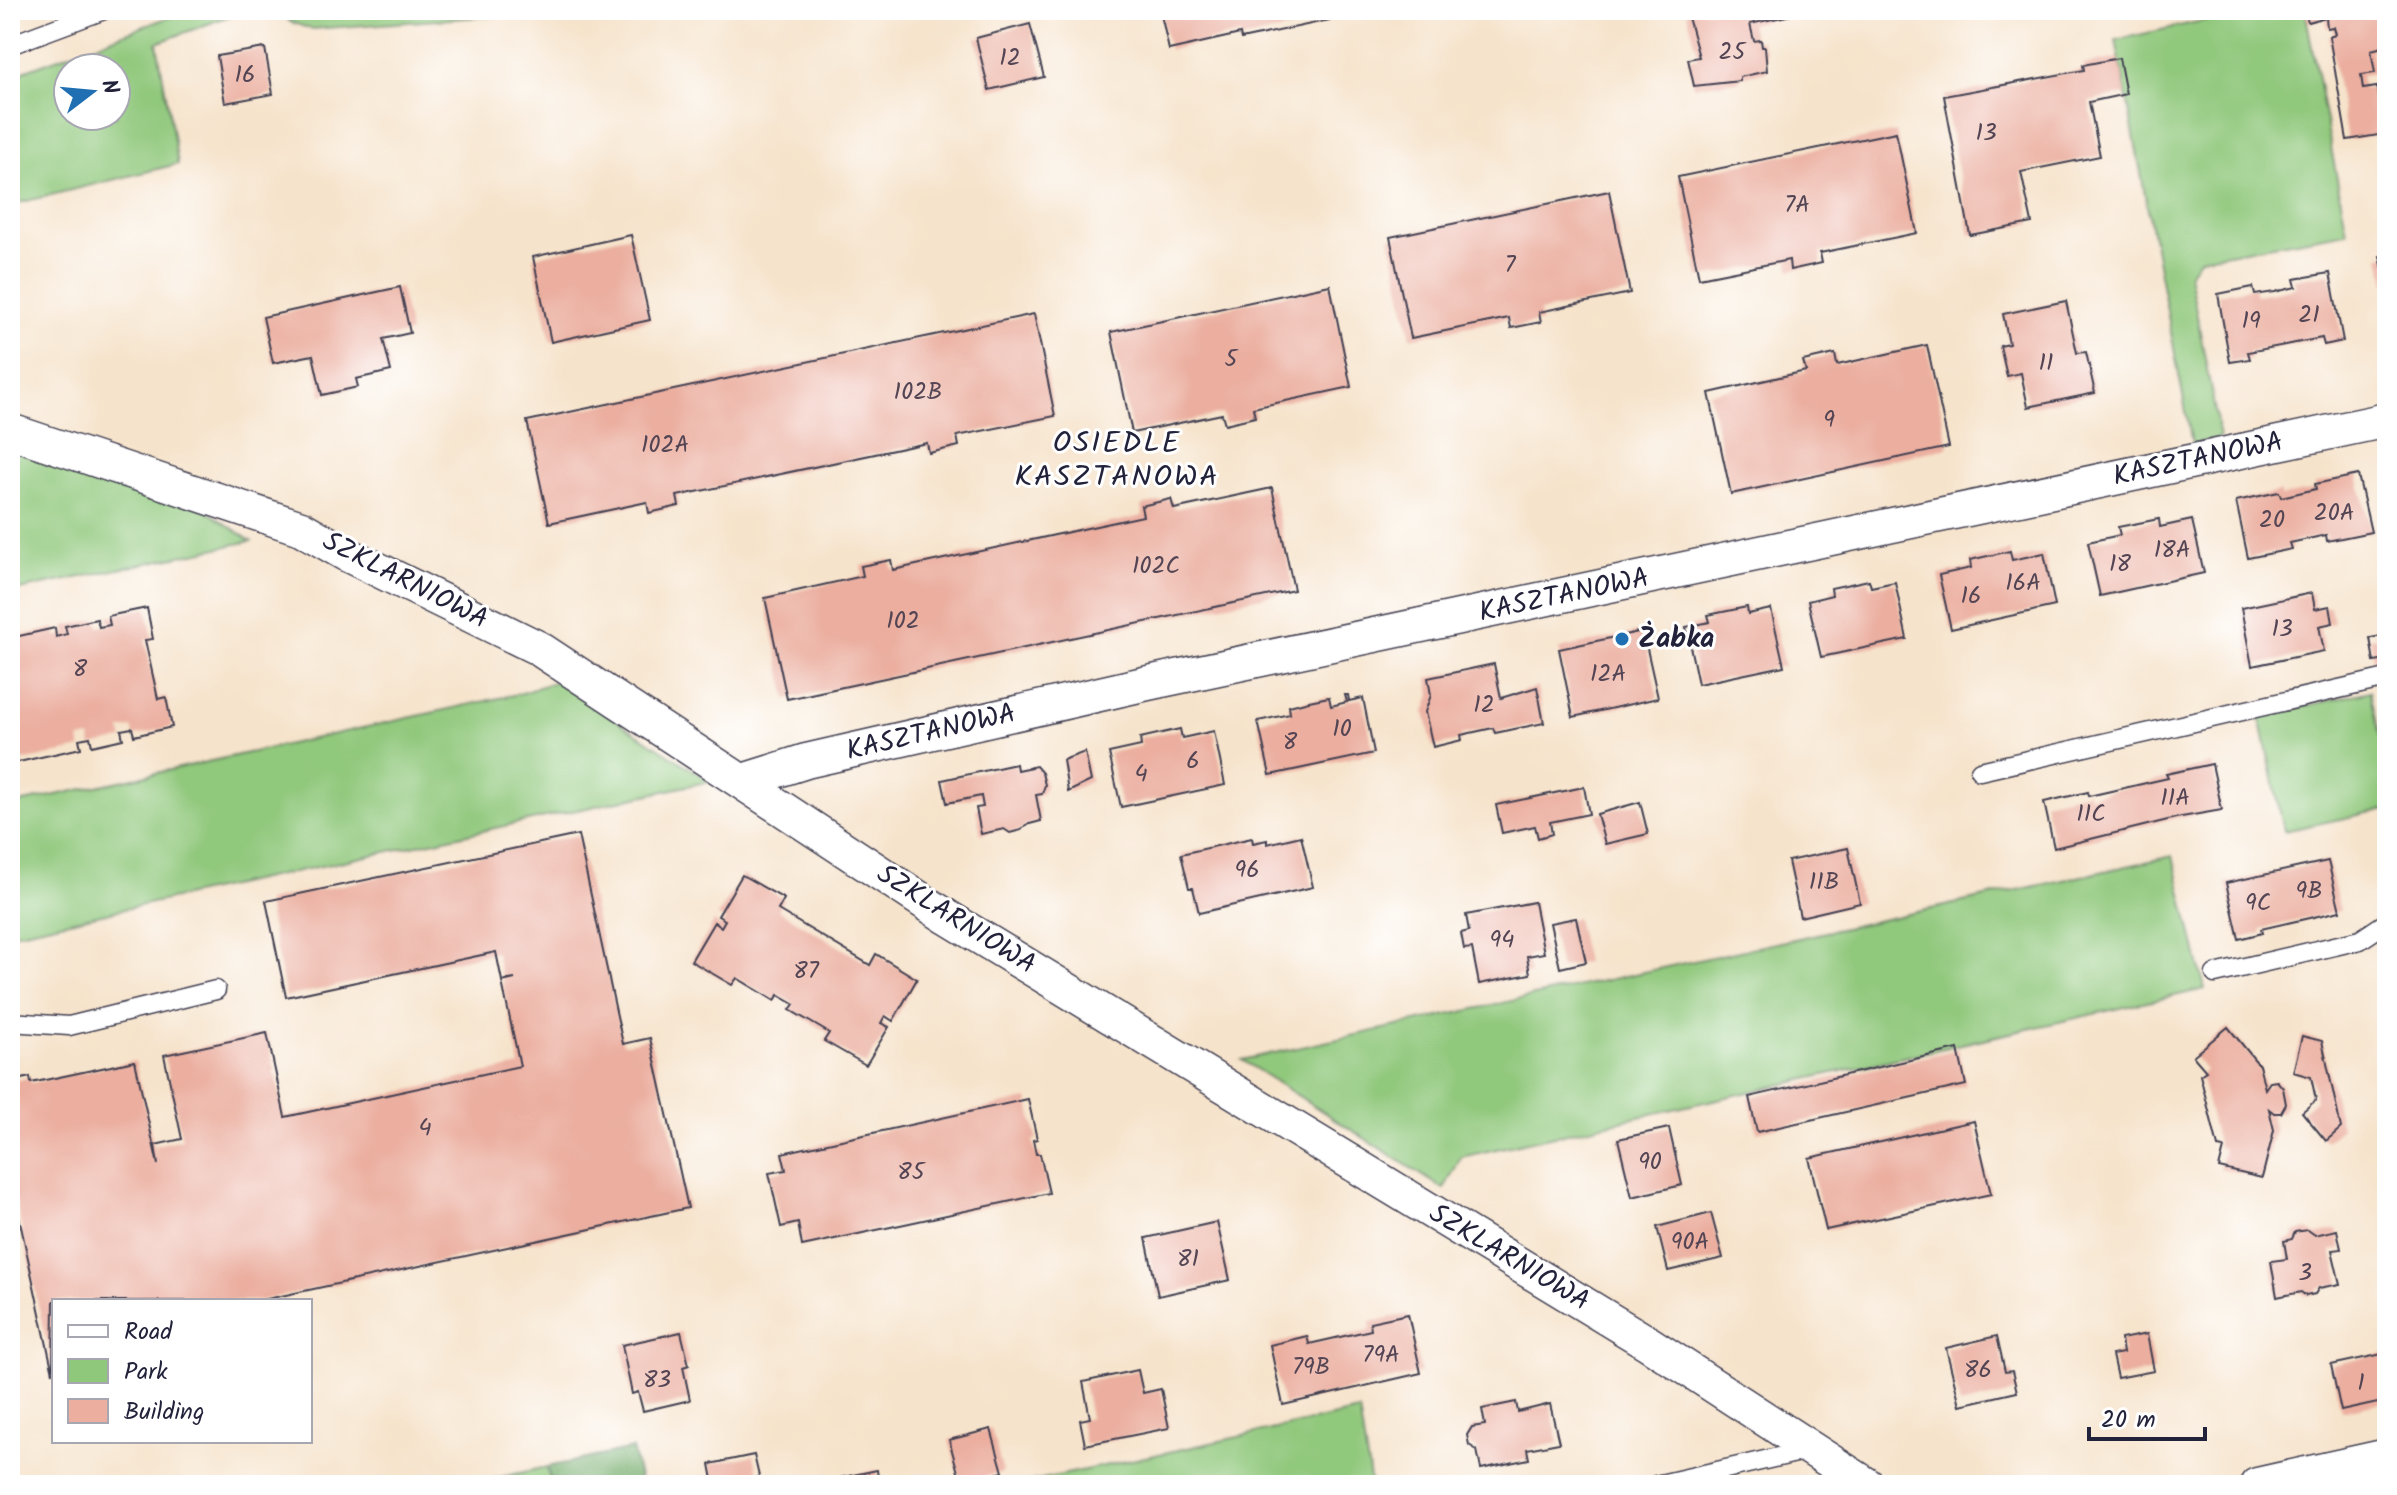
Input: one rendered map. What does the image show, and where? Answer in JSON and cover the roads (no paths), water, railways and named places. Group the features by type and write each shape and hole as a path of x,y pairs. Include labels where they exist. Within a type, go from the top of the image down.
{"street":[{"name":"KASZTANOWA","path":"743,781 806,761 1148,683 2387,420"},
{"name":"SZKLARNIOWA","path":"10,431 301,528 346,554 538,648 947,917 1635,1335 1867,1485"},
{"path":"2257,1485 2387,1456"}],"lane":[{"path":"10,45 104,10"},
{"path":"1980,771 2387,678"},
{"path":"2215,974 2360,940 2387,922"},
{"path":"10,1022 69,1026 216,990"},
{"path":"1656,1485 1809,1450"}],"place":[{"name":"Żabka","path":"1622,639"}],"district":[{"name":"OSIEDLE KASZTANOWA","path":"1117,461"}]}
